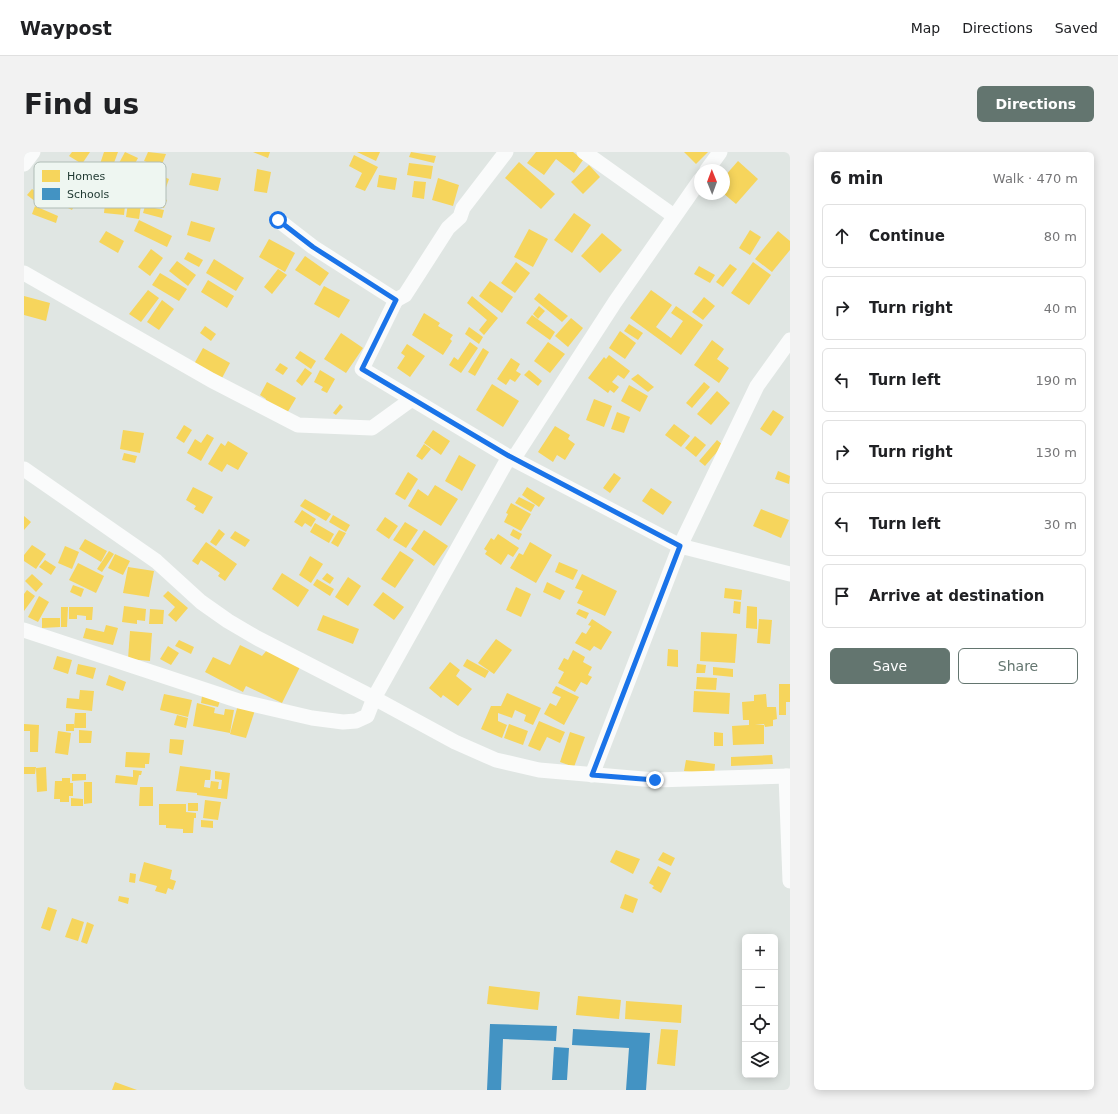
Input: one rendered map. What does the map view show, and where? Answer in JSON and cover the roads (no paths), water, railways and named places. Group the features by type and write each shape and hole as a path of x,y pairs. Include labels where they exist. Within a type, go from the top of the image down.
{"street":[{"path":"24,164 33,152"},
{"path":"506,152 463,208 460,217 448,228 405,295 396,300 362,369 412,400 509,456 680,546 790,574"},
{"path":"584,152 674,216"},
{"path":"711,164 720,152"},
{"path":"509,456 516,455 615,302 694,188"},
{"path":"278,220 313,247 396,300"},
{"path":"24,273 211,380 298,425 372,428 412,400"},
{"path":"592,775 680,546 758,386 790,340"},
{"path":"24,630 238,701 312,718 343,722 356,721 367,716 374,698 509,456"},
{"path":"24,469 156,561 202,602 228,621 257,638 374,698 455,742 496,760 539,770 655,780 788,776 790,881"}]}
